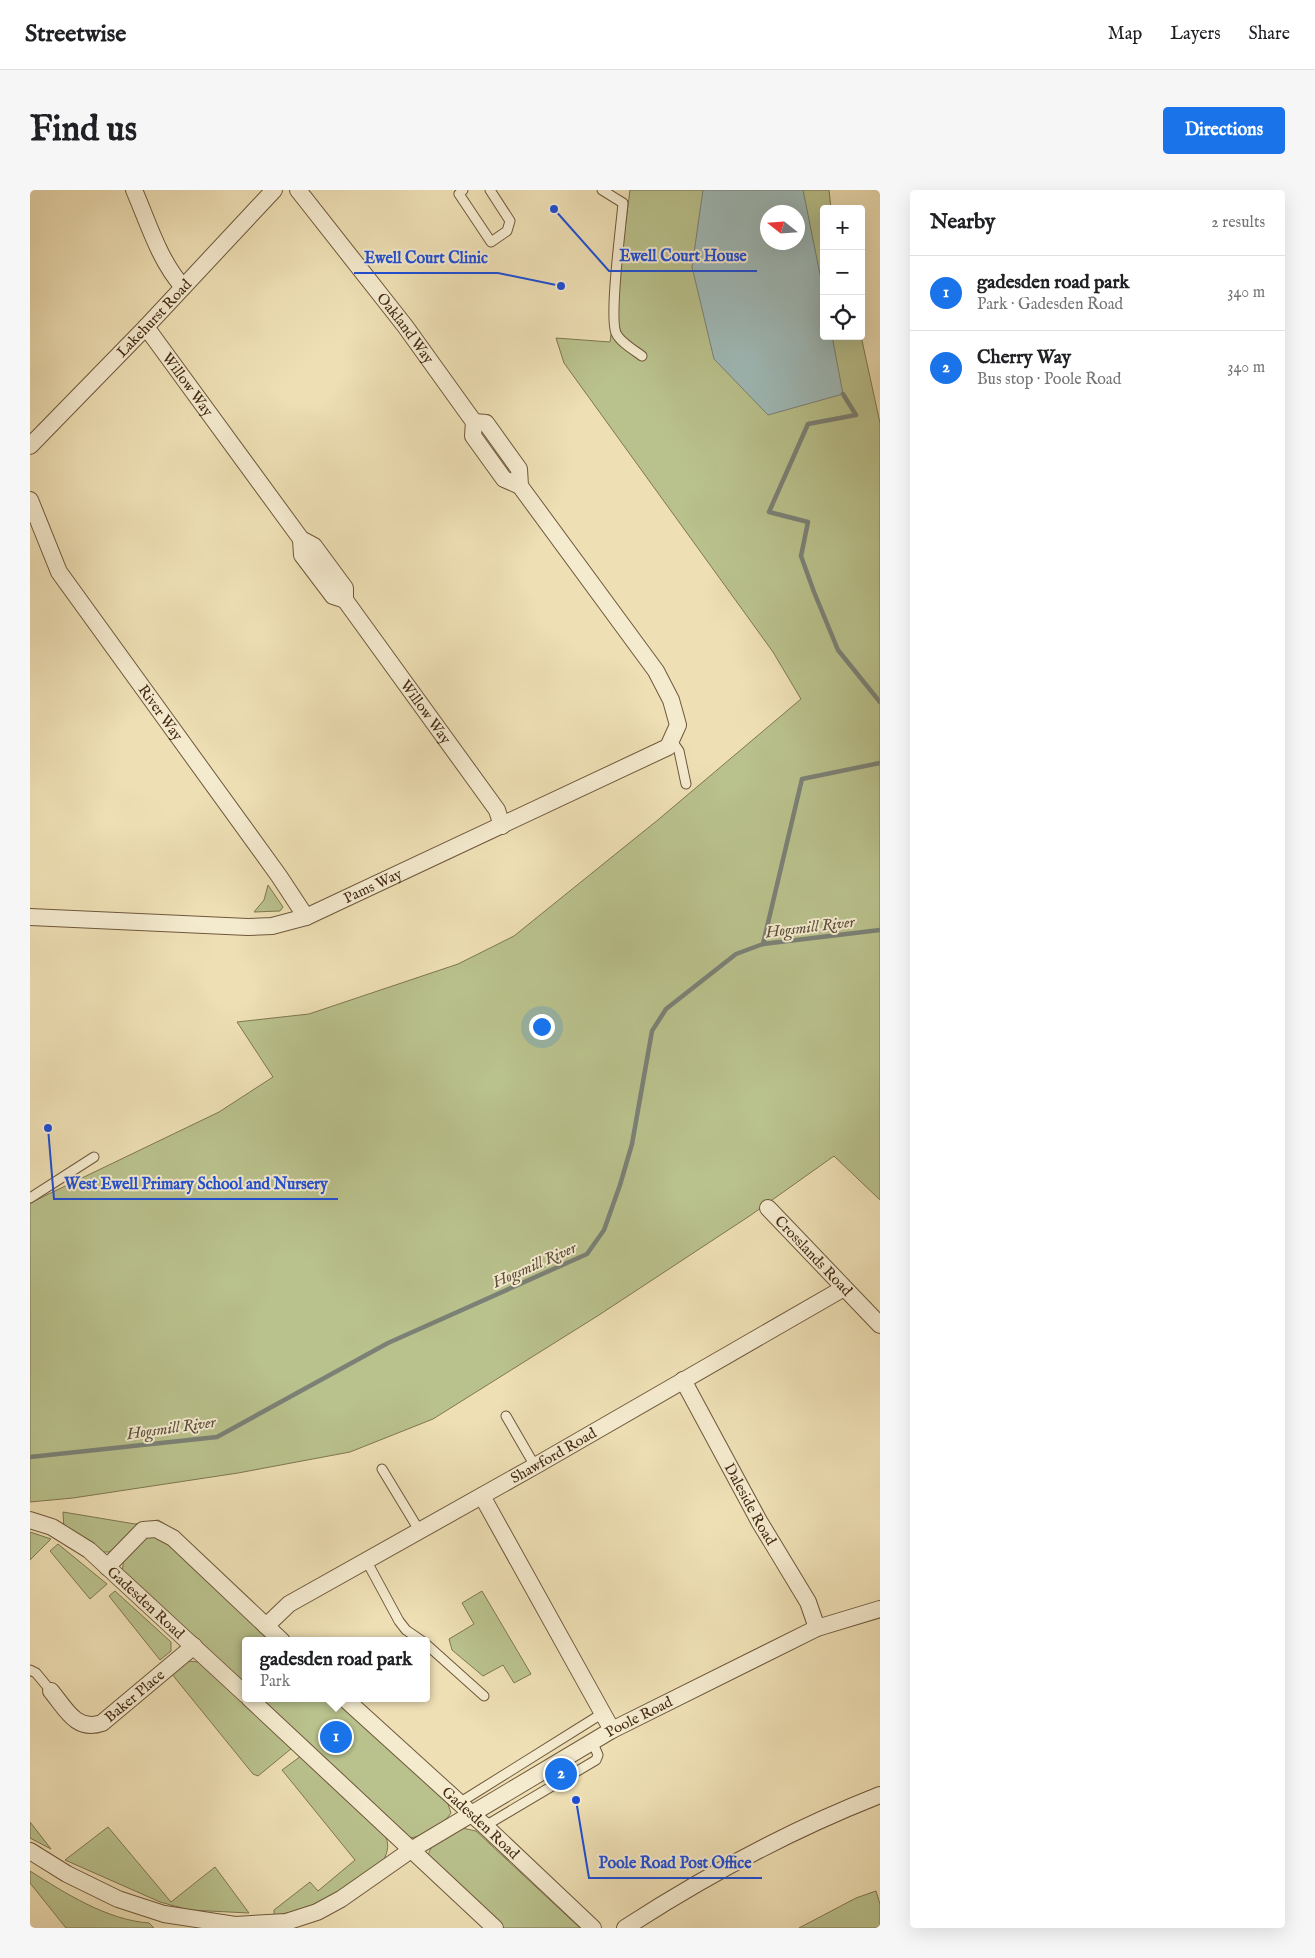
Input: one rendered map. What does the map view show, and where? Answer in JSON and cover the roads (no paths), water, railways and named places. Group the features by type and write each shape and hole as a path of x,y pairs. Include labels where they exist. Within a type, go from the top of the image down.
{"street":[{"path":"134,190 165,261 183,287"},
{"name":"Lakehurst Road","path":"30,446 146,328 274,190"},
{"name":"Oakland Way","path":"298,190 405,326 474,422 486,423 519,469 520,486 656,672 671,700 678,725 672,741"},
{"name":"Willow Way","path":"146,328 301,539 302,555 333,596 345,600 497,810 502,826"},
{"name":"River Way","path":"30,500 35,532 59,572 280,876 306,917"},
{"name":"Pams Way","path":"30,917 248,927 281,924 306,917 657,754 668,747 672,741"},
{"name":"Crosslands Road","path":"768,1208 880,1325"},
{"name":"Shawford Road","path":"266,1626 289,1604 535,1466 844,1288"},
{"name":"Daleside Road","path":"683,1380 760,1521 808,1602 817,1628"},
{"path":"482,1496 612,1730"},
{"path":"30,1520 62,1533 89,1550 107,1567"},
{"name":"Gadesden Road","path":"242,1691 107,1567 129,1542 143,1530 162,1531 173,1538 278,1637"},
{"name":"Poole Road","path":"30,1851 67,1874 118,1899 164,1914 235,1925 309,1922 411,1850 612,1730 817,1628 880,1609"},
{"name":"Baker Place","path":"51,1691 83,1726 102,1723 194,1646"},
{"path":"253,1702 495,1928"},
{"name":"Gadesden Road","path":"348,1702 485,1826 593,1928"},
{"path":"625,1928 672,1898 781,1839 832,1814 880,1795"}],"lane":[{"path":"463,190 459,194 491,242 507,231 510,221 490,190"},
{"path":"602,190 623,203 614,325 617,334 642,356"},
{"path":"672,741 679,751 686,784"},
{"path":"30,1198 94,1157"},
{"path":"506,1416 535,1466"},
{"path":"382,1469 419,1530"},
{"path":"366,1560 399,1620 406,1630 416,1637"},
{"path":"430,1648 484,1696"},
{"path":"30,1670 36,1673 51,1691"},
{"path":"459,1803 603,1713"},
{"path":"485,1826 596,1760 598,1755 592,1741"}],"water":[{"path":"703,190 803,190 820,274 820,340 833,340 843,394 768,415 714,359 692,267"}],"waterway":[{"path":"843,394 856,415 808,424 769,512 808,522 801,556 814,592 838,650 880,702"},
{"path":"763,944 802,779 880,763"},
{"name":"Hogsmill River","path":"30,1457 217,1437 388,1343 587,1254 604,1230 620,1185 632,1144 652,1031 666,1009 736,954 763,944 880,930"}],"place":[{"name":"Ewell Court House","path":"554,209"},
{"name":"Ewell Court Clinic","path":"561,286"},
{"name":"West Ewell Primary School and Nursery","path":"48,1128"},
{"name":"gadesden road park","path":"336,1737"},
{"name":"Cherry Way","path":"561,1774"},
{"name":"Poole Road Post Office","path":"576,1800"}]}
